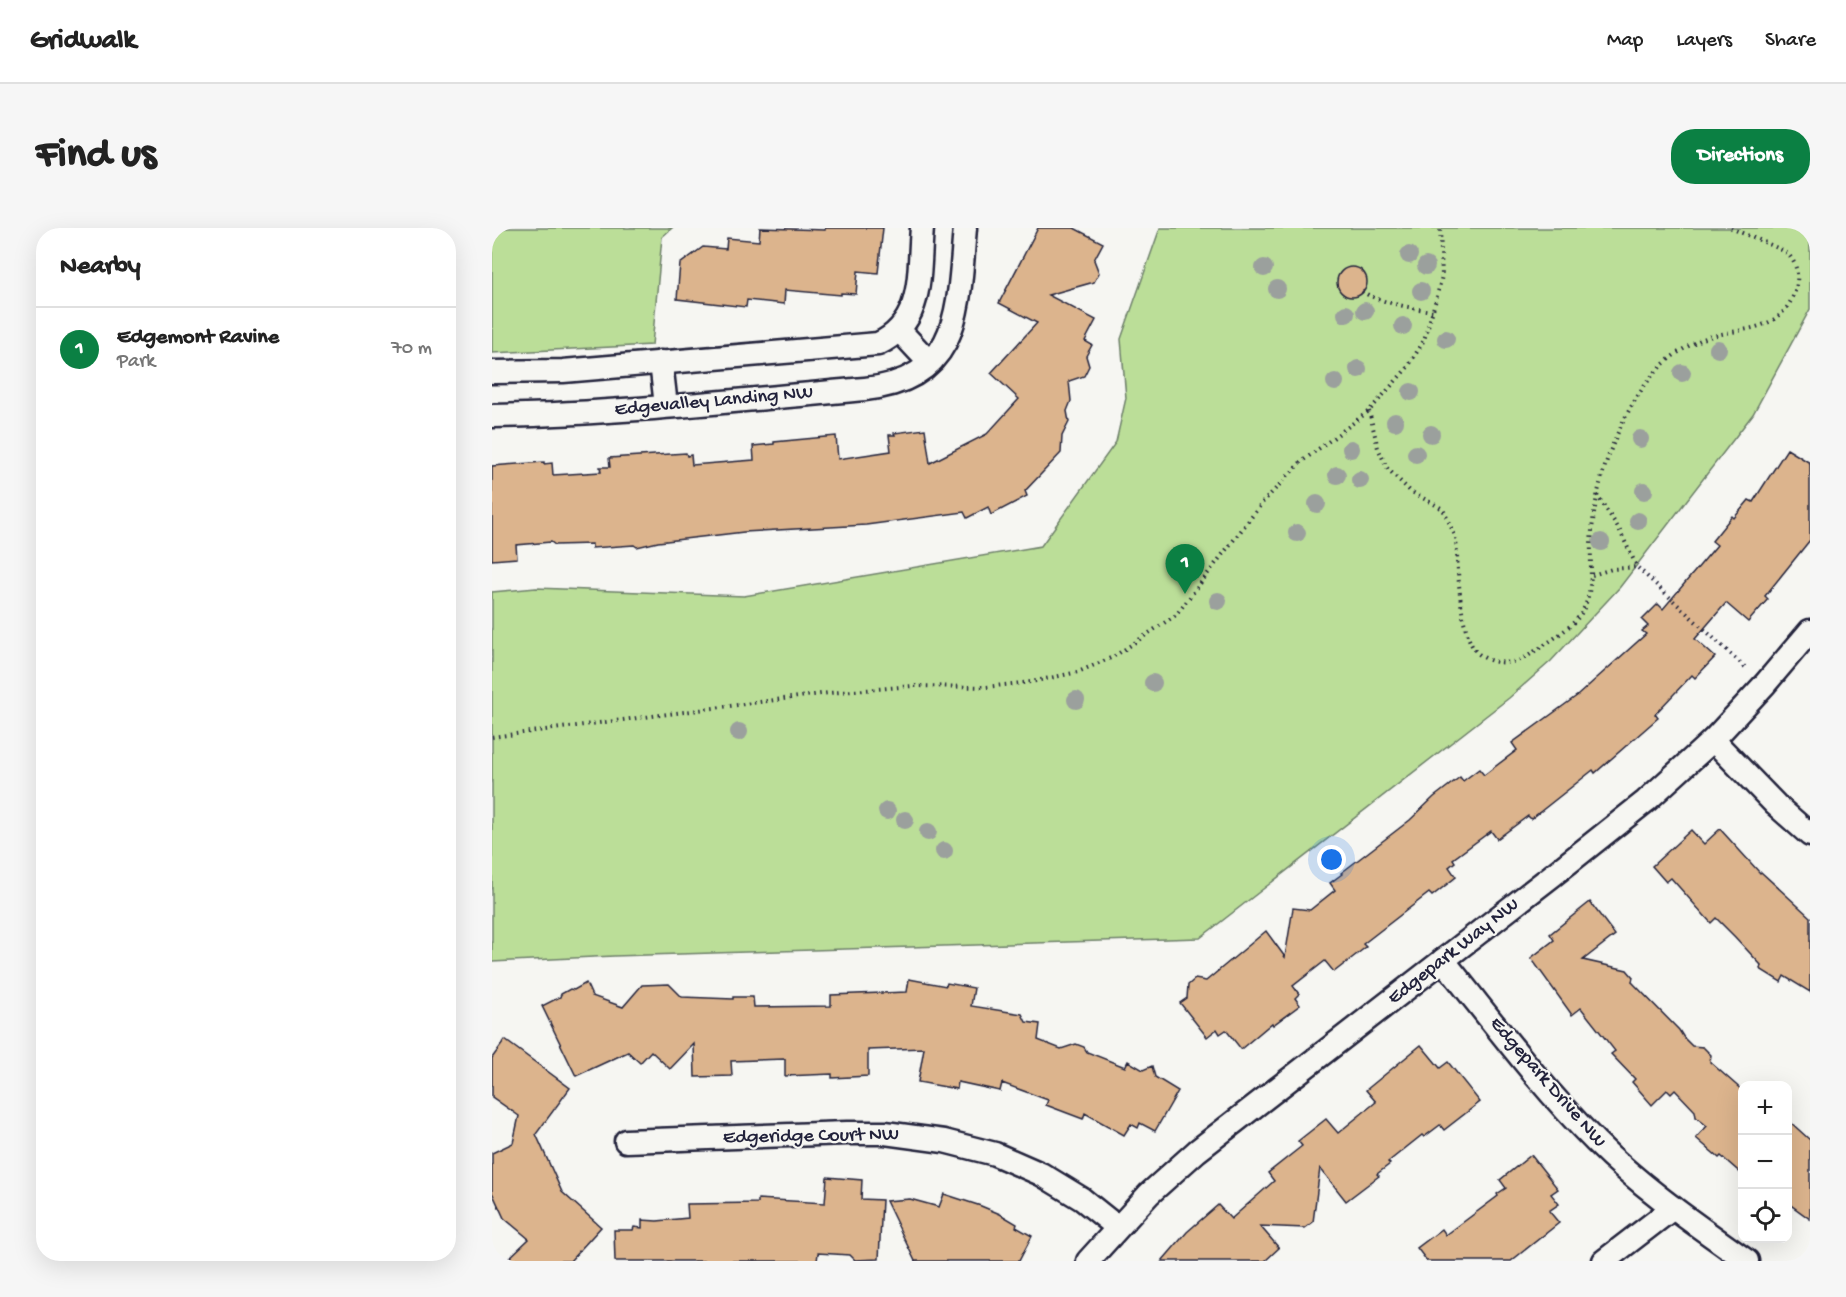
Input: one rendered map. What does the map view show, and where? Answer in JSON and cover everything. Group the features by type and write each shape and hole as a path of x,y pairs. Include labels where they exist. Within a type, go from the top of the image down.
{"street":[{"path":"492,372 563,371 878,344 900,331 908,320 916,296 922,228"},
{"name":"Edgevalley Landing NW","path":"492,416 563,415 885,387 917,374 946,344 958,309 965,228"},
{"path":"900,331 929,362"},
{"path":"661,362 666,406"},
{"name":"Edgepark Way NW","path":"1088,1261 1149,1194 1197,1151 1553,876 1646,801 1713,740 1810,631"},
{"path":"1713,740 1776,805 1810,835"},
{"name":"Edgepark Drive NW","path":"1443,960 1556,1100 1597,1143 1631,1175 1747,1261"},
{"name":"Edgeridge Court NW","path":"626,1141 847,1133 885,1133 944,1141 995,1154 1041,1173 1082,1199 1117,1227"},
{"path":"1604,1261 1673,1208"}],"path":[{"path":"492,737 829,693 912,686 986,687 1030,682 1078,672 1113,657 1176,615 1263,502 1301,462 1369,411 1408,367 1424,340 1442,276 1440,228"},
{"path":"1369,411 1378,448 1387,468 1410,491 1443,509 1451,524 1456,538 1461,602 1466,630 1474,650 1485,658 1511,663 1525,659 1555,637 1581,613 1590,595 1591,543 1597,494 1607,458 1628,414 1653,375 1682,349 1697,342 1758,328 1769,322 1784,310 1795,291 1798,278 1796,266 1788,254 1731,228"},
{"path":"1362,291 1368,295 1405,306 1433,311"},
{"path":"1597,494 1619,529 1637,567 1765,684"},
{"path":"1592,575 1612,569 1637,567"}],"green space":[{"path":"492,228 672,228 662,237 652,345 492,353"},
{"path":"1160,228 1810,228 1810,309 1753,414 1620,587 1551,661 1509,698 1200,938 614,956 492,962 492,592 536,588 744,596 1041,546 1116,442 1126,398 1121,339"}],"building":[{"path":"760,228 825,230 825,228 883,228 878,273 858,271 856,294 841,293 841,295 785,290 784,304 747,300 746,307 677,299 680,264 703,247 726,249 727,238 759,241"},
{"path":"1038,228 1074,228 1103,243 1094,260 1099,273 1094,282 1048,295 1096,320 1085,341 1092,345 1086,356 1089,366 1084,376 1069,381 1071,401 1067,411 1069,422 1062,436 1061,453 1025,491 1027,496 991,515 988,507 967,518 964,512 866,525 744,532 658,542 637,547 634,545 592,548 592,544 555,545 551,542 516,545 517,558 492,560 492,466 552,463 553,475 601,472 600,467 610,467 609,458 686,453 687,456 691,455 692,465 754,460 753,446 836,436 838,459 891,451 889,435 925,429 930,463 987,434 1019,399 991,373 1037,323 999,303"},
{"path":"1352,267 1362,272 1367,282 1362,292 1352,297 1342,292 1337,282 1342,272"},
{"path":"1787,449 1810,463 1810,540 1765,596 1768,599 1748,622 1726,603 1695,639 1715,657 1695,678 1692,675 1655,714 1658,718 1595,773 1593,770 1531,819 1528,816 1497,839 1491,831 1453,859 1455,862 1449,867 1456,877 1432,896 1429,893 1363,944 1366,947 1334,972 1325,961 1293,986 1299,994 1295,998 1300,1005 1273,1025 1272,1023 1241,1049 1226,1030 1220,1034 1217,1029 1207,1037 1180,1003 1187,998 1188,985 1195,979 1206,981 1266,931 1285,957 1293,908 1310,910 1335,890 1330,883 1410,820 1434,797 1460,777 1463,781 1479,769 1484,775 1517,750 1512,743 1578,695 1646,634 1642,631 1648,626 1642,620 1658,604 1663,609 1717,545 1712,541 1732,516 1734,518 1749,500 1753,502"},
{"path":"1720,829 1760,873 1810,917 1810,992 1784,976 1781,982 1760,969 1761,965 1716,918 1711,923 1671,878 1666,882 1652,866 1691,830 1704,844"},
{"path":"1590,902 1615,935 1583,960 1627,970 1633,977 1632,982 1684,1038 1692,1046 1703,1047 1711,1055 1710,1062 1738,1087 1738,1171 1696,1138 1707,1126 1696,1117 1695,1111 1675,1090 1671,1094 1667,1090 1652,1105 1632,1082 1635,1079 1611,1054 1615,1051 1581,1008 1572,1015 1531,958 1554,940 1550,934"},
{"path":"909,979 946,986 947,983 974,988 971,1006 1022,1014 1026,1022 1040,1024 1038,1040 1061,1049 1076,1044 1084,1047 1087,1052 1125,1067 1128,1061 1143,1070 1152,1066 1155,1077 1178,1091 1155,1131 1140,1123 1138,1128 1131,1124 1124,1135 1085,1113 1083,1119 1046,1105 1048,1100 1002,1083 1000,1091 958,1082 957,1089 918,1082 924,1048 868,1050 868,1076 832,1078 832,1074 785,1076 785,1059 731,1061 732,1076 695,1077 694,1044 670,1069 651,1051 640,1063 628,1052 576,1076 542,1006 570,989 574,990 586,983 592,996 623,1007 642,985 669,984 682,997 733,999 733,997 753,997 754,1007 831,1006 831,995 907,992"},
{"path":"505,1040 570,1088 536,1134 562,1192 601,1227 570,1261 506,1261 529,1239 504,1218 492,1192 492,1153 513,1143 519,1116 492,1097 492,1058"},
{"path":"1421,1045 1440,1068 1448,1062 1480,1102 1444,1130 1440,1125 1424,1137 1422,1135 1388,1162 1390,1164 1377,1174 1379,1176 1346,1201 1320,1168 1313,1222 1305,1228 1260,1226 1279,1248 1265,1261 1162,1261 1187,1232 1218,1205 1231,1219 1274,1181 1268,1173 1302,1146 1298,1141 1326,1119 1338,1133 1376,1102 1366,1090"},
{"path":"1792,1124 1810,1140 1810,1219 1792,1206"},
{"path":"1531,1155 1558,1189 1551,1194 1559,1204 1549,1211 1559,1223 1511,1261 1427,1261 1417,1248 1442,1229 1446,1235 1498,1196 1497,1194 1506,1188 1500,1180"},
{"path":"827,1177 862,1180 861,1199 882,1200 879,1259 855,1260 850,1255 818,1253 817,1261 615,1261 614,1230 642,1228 642,1220 688,1218 687,1204 758,1203 758,1199 825,1203"},
{"path":"944,1194 1000,1214 1032,1236 1019,1261 915,1261 886,1201 910,1199 939,1207"}],"place":[{"name":"Edgemont Ravine","path":"1185,594"}]}
